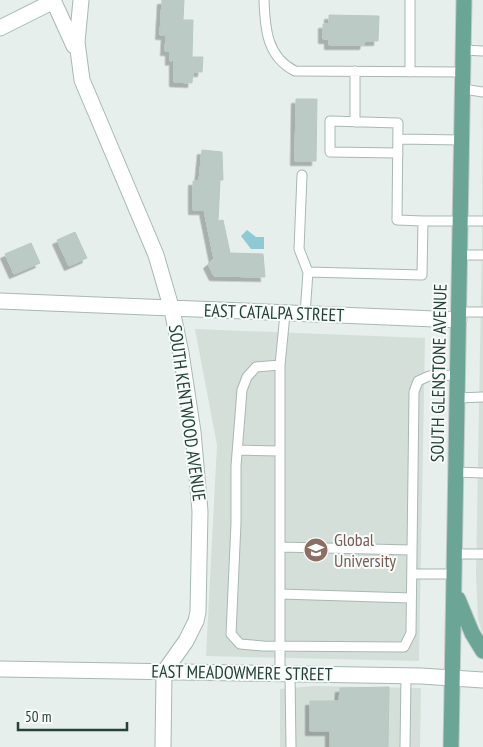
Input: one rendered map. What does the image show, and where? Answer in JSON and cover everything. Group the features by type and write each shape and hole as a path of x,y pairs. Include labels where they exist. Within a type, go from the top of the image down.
{"main road":[{"name":"SOUTH GLENSTONE AVENUE","path":"451,747 464,0"},
{"path":"454,589 472,633 483,651"}],"street":[{"name":"SOUTH KENTWOOD AVENUE","path":"53,0 68,28 78,56 86,92 156,256 172,310 194,442 200,511 200,556 196,622 164,672"},
{"path":"0,28 53,0"},
{"name":"SOUTH KENTWOOD AVENUE","path":"78,56 77,27 81,0"},
{"name":"EAST CATALPA STREET","path":"0,301 285,314 459,316"},
{"name":"EAST MEADOWMERE STREET","path":"0,669 406,675 483,680"},
{"path":"163,747 164,672"}],"lane":[{"path":"264,0 265,28 274,56 283,65 295,71 463,72"},
{"path":"410,0 410,72"},
{"path":"463,50 483,51"},
{"path":"355,72 355,122"},
{"path":"463,89 483,92"},
{"path":"398,153 330,152 330,121 398,123 398,153 397,220 483,221"},
{"path":"398,139 462,140"},
{"path":"302,175 299,249 308,272 305,314"},
{"path":"308,272 422,275 423,221"},
{"path":"460,255 483,256"},
{"path":"459,316 483,312"},
{"path":"285,314 280,365 280,646 285,674 291,747"},
{"path":"280,365 256,367 247,376 242,390 231,634 240,644 404,647 411,633 414,392 418,381 429,376 458,375"},
{"path":"458,398 483,397"},
{"path":"238,450 280,451"},
{"path":"456,472 483,473"},
{"path":"280,547 412,550"},
{"path":"455,554 483,554"},
{"path":"412,574 454,574"},
{"path":"280,594 411,598"},
{"path":"405,747 406,675"}],"shaded area":[{"path":"483,55 483,635 478,619 476,574"},
{"name":"Global University","path":"195,329 425,338 419,661 206,656 217,445"},
{"path":"314,686 421,688 420,747 280,747 280,689"}],"water":[{"path":"247,230 256,237 264,237 264,249 251,249 241,236"}],"building":[{"path":"162,0 184,0 183,20 193,20 192,57 203,57 202,72 193,72 192,83 174,82 174,60 170,61 170,51 165,51 166,35 160,35"},
{"path":"329,15 379,16 378,41 365,41 364,45 329,45 329,39 323,39 323,24 329,24"},
{"path":"296,99 317,99 316,161 295,161"},
{"path":"202,150 222,152 223,180 220,180 218,221 223,220 230,253 263,254 265,277 214,276 208,264 214,259 204,210 193,210 193,181 199,181"},
{"path":"75,232 87,258 69,266 57,240"},
{"path":"31,243 40,263 14,274 5,254"},
{"path":"389,687 388,747 330,747 330,731 310,731 310,701 339,701 340,688"}],"place":[{"name":"Global University","path":"316,550"}]}
